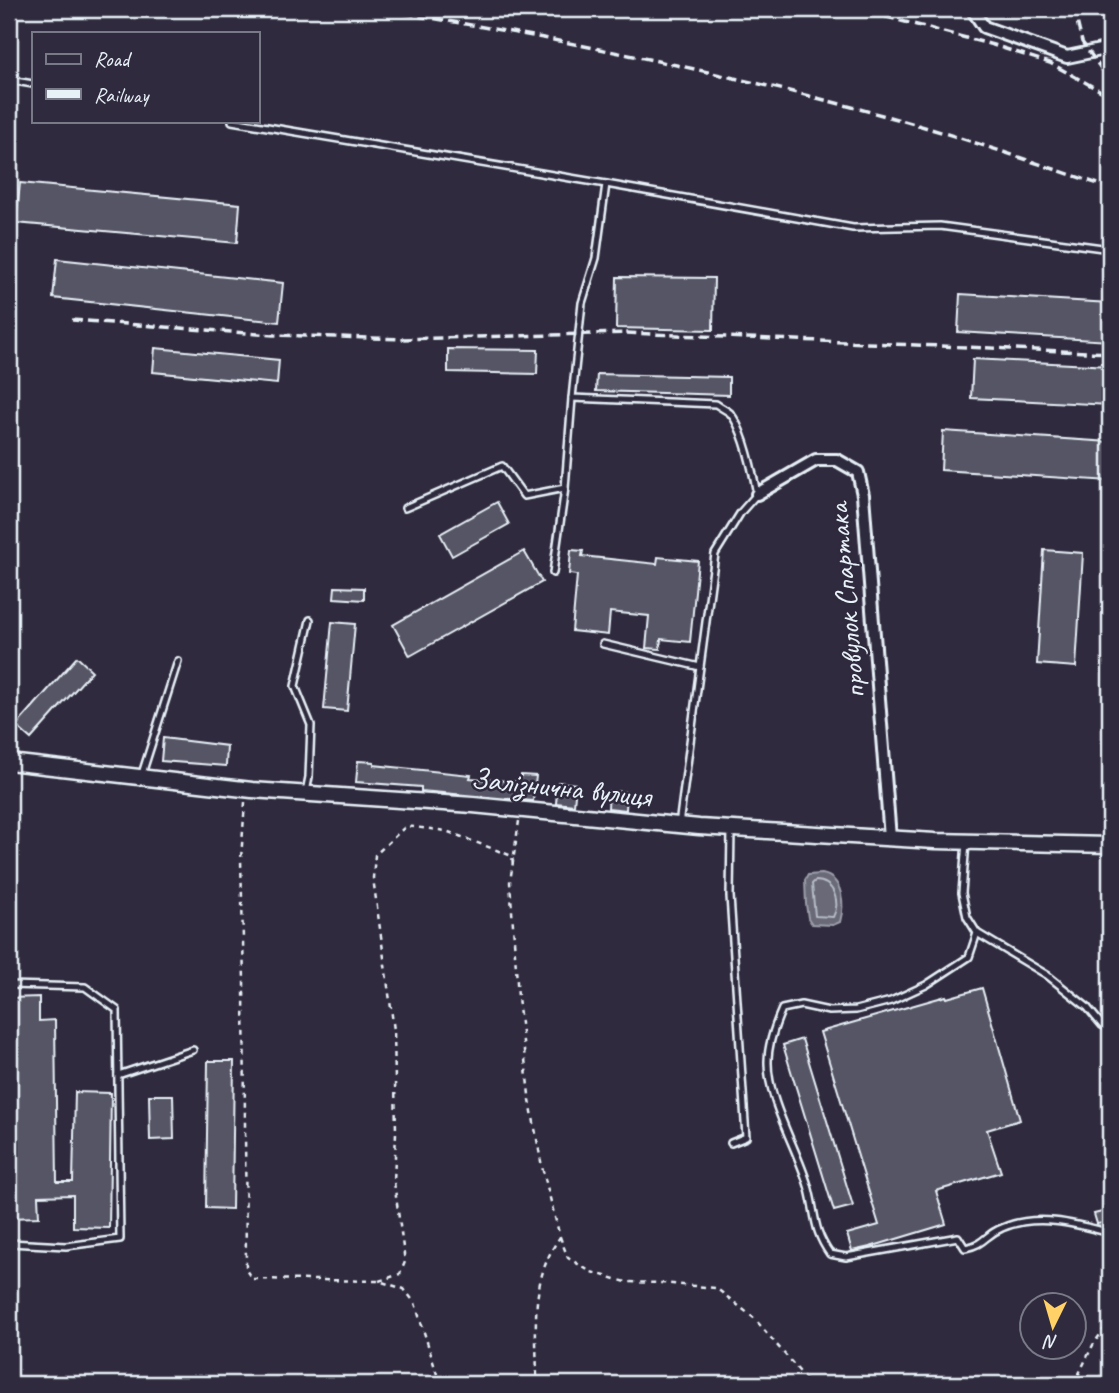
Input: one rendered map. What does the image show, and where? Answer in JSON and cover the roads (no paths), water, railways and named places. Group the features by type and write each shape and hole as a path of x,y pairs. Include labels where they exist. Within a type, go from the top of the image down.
{"street":[{"path":"972,9 984,27 1068,57 1110,48"},
{"name":"провулок Спартака","path":"757,494 816,460 836,460 858,472 863,495 890,838"},
{"name":"Залізнична вулиця","path":"9,762 253,790 517,809 732,829 966,842 1110,845"}],"lane":[{"path":"9,80 32,84"},
{"path":"238,122 853,228 940,226 1110,248"},
{"path":"553,573 565,488 582,303 596,258 606,184"},
{"path":"572,398 716,404 730,414 740,432 751,464 757,494 741,512 715,554 679,825"},
{"path":"405,508 502,466 524,496 565,488"},
{"path":"306,792 311,725 295,685 310,620"},
{"path":"603,644 700,667"},
{"path":"141,777 178,661"},
{"path":"731,1143 746,1138 730,896 732,829"},
{"path":"966,842 962,893 967,917 977,933 1047,975 1087,1007 1102,1025 1110,1028"},
{"path":"977,933 969,957 926,985 891,1001 856,1010 829,1011 802,1005 782,1009 774,1026 767,1059 769,1081 808,1188 819,1238 830,1254 846,1257 958,1237 965,1248 980,1245 988,1235 1004,1227 1050,1220 1110,1233"},
{"path":"9,985 85,987 117,1010 120,1239 66,1247 9,1243"},
{"path":"118,1075 194,1050"}],"water":[{"path":"822,874 834,881 841,893 840,922 833,925 812,924 808,918 805,880 808,875"}],"railway":[{"path":"375,9 575,44 773,87 904,121 1110,188"},
{"path":"856,9 1050,63 1110,96"},
{"path":"1074,9 1082,42 1110,81"},
{"path":"72,320 273,335 402,339 627,333 1110,353"}]}
